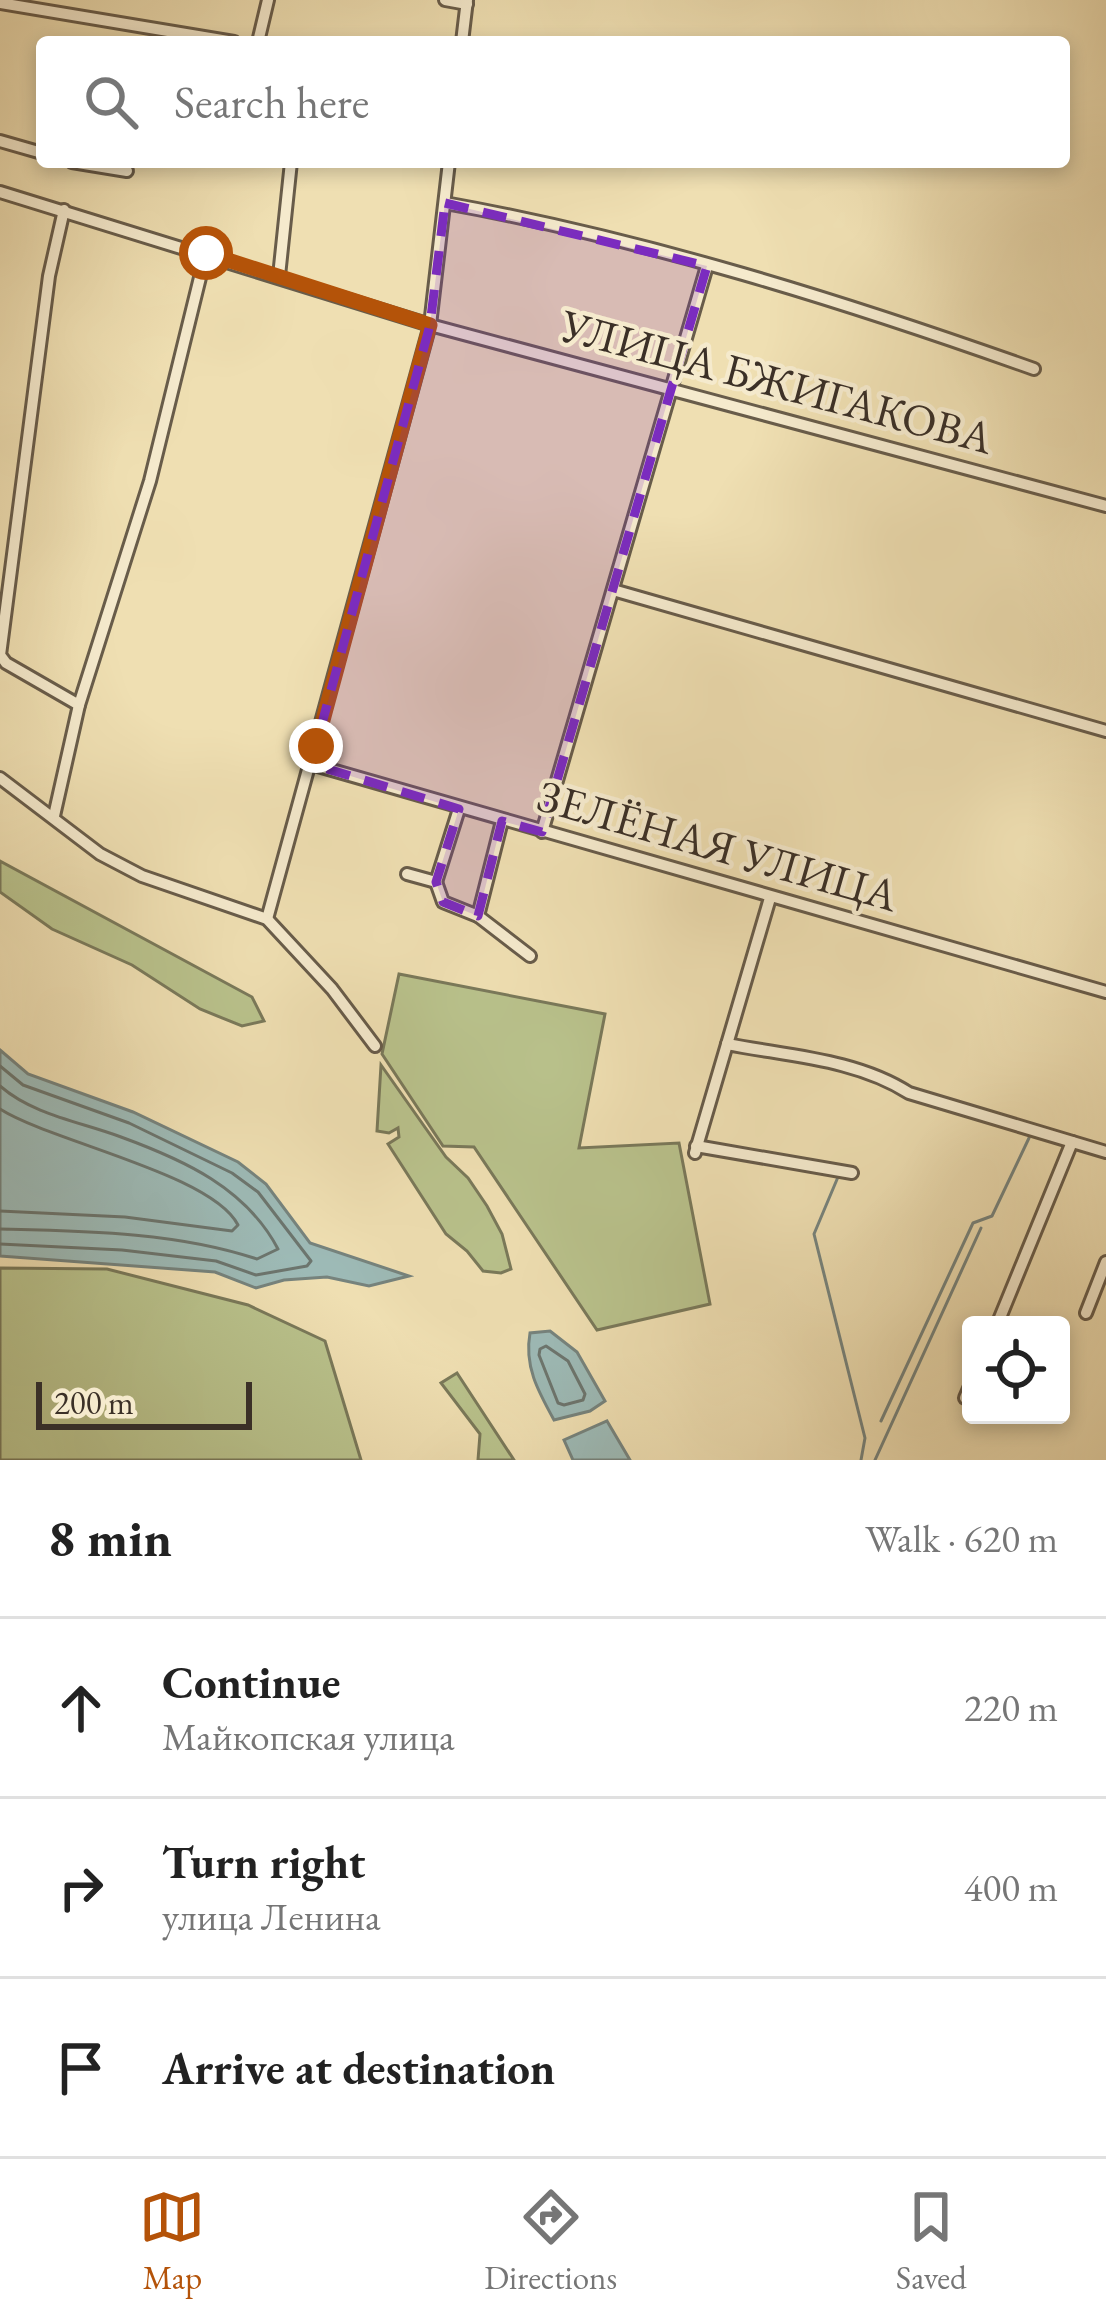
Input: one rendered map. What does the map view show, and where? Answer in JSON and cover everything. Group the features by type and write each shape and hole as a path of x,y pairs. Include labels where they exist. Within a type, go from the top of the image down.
{"street":[{"path":"259,36 268,0"},
{"path":"445,0 467,2 463,36"},
{"path":"0,3 198,36"},
{"path":"0,141 36,151"},
{"path":"109,168 127,171"},
{"path":"279,276 290,168"},
{"path":"267,919 430,325 448,168"},
{"name":"УЛИЦА БЖИГАКОВА","path":"0,192 430,325 1106,506"},
{"path":"445,203 512,215 707,266 891,318 1034,369"},
{"path":"64,210 49,276 0,655 79,705"},
{"path":"53,816 79,705 150,481 206,253"},
{"path":"542,832 707,266"},
{"path":"613,590 1106,731"},
{"name":"ЗЕЛЁНАЯ УЛИЦА","path":"310,764 1106,992"},
{"path":"0,778 100,854 142,876 267,919 332,989 375,1046"},
{"path":"459,808 436,882 443,902 478,916 530,956"},
{"path":"478,916 502,821"},
{"path":"407,874 436,882"},
{"path":"770,898 696,1150 852,1173"},
{"path":"727,1044 861,1070 909,1093 1106,1152"},
{"path":"1001,1316 1072,1142"},
{"path":"1086,1313 1106,1262"}],"highlighted area":[{"path":"445,203 707,266 542,832 502,821 478,916 443,902 436,882 459,809 311,764 430,325"}],"green space":[{"path":"0,861 252,997 264,1021 242,1026 200,1009 132,965 52,929 0,892"},
{"path":"399,974 605,1014 579,1148 679,1143 710,1304 597,1330 474,1147 443,1146 382,1054"},
{"path":"381,1065 487,1206 502,1234 511,1269 483,1271 446,1234 388,1144 399,1137 398,1128 389,1133 377,1131"},
{"path":"0,1268 107,1269 248,1305 325,1341 361,1460 0,1460"},
{"path":"457,1373 514,1460 478,1460 480,1434 441,1383"}],"water":[{"path":"0,1050 28,1074 133,1112 238,1162 266,1184 310,1243 409,1276 369,1286 327,1277 284,1280 256,1288 215,1272 0,1256"},
{"path":"550,1331 577,1352 605,1401 590,1411 554,1420 543,1399 531,1367 530,1333"},
{"path":"607,1421 630,1460 573,1460 564,1440"}],"waterway":[{"path":"881,1421 973,1223 992,1216 1029,1138"},
{"path":"838,1177 814,1234 865,1438 861,1460"},
{"path":"875,1460 981,1228"}],"route":[{"path":"206,253 430,325 316,746"}]}
